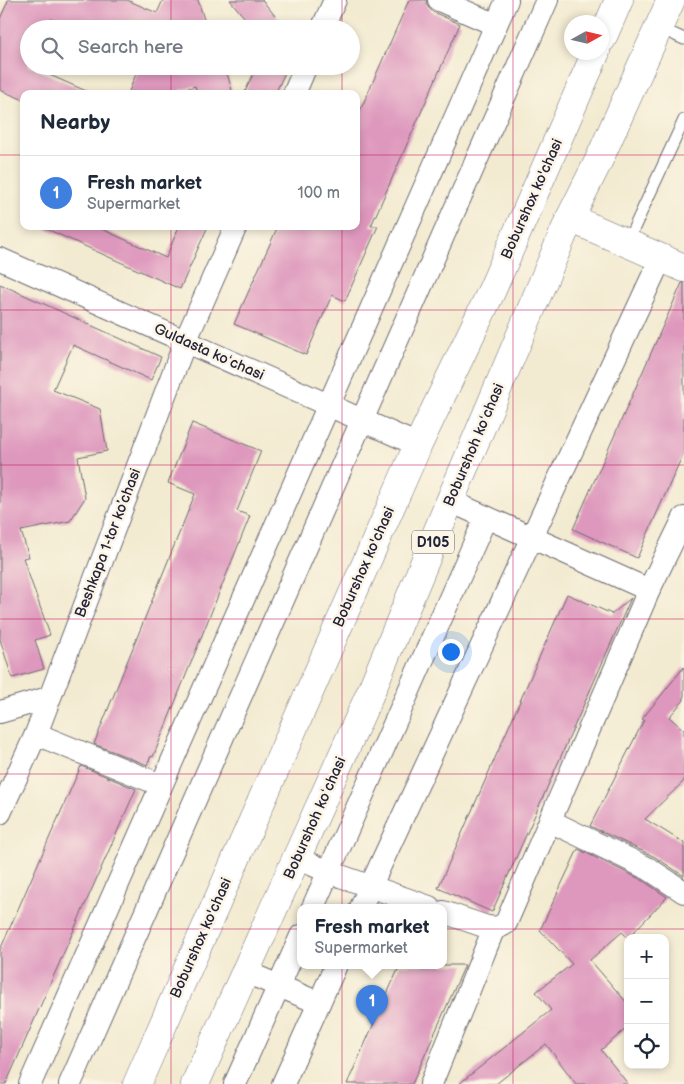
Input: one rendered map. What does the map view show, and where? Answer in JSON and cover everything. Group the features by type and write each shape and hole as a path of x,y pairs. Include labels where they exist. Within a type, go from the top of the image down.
{"main road":[{"path":"609,23 619,0"},
{"name":"Boburshoh koʻchasi","path":"195,1084 369,696 570,218 598,162 671,0"},
{"name":"Boburshox ko'chasi","path":"137,1084 418,445 492,290 593,60"},
{"path":"570,218 673,263"}],"street":[{"path":"326,20 335,0"},
{"path":"439,0 496,26"},
{"path":"30,1084 507,0"},
{"path":"70,1084 547,0"},
{"path":"296,90 302,75"},
{"name":"Beshkapa 1-tor koʼchasi","path":"0,813 36,734 48,698 185,342 234,230"},
{"name":"Guldasta koʻchasi","path":"0,259 418,445"},
{"path":"362,904 532,537 673,263"},
{"path":"450,501 649,590"},
{"path":"314,904 486,517"},
{"path":"447,913 487,927 501,927 506,923 649,590 684,518"},
{"path":"0,712 48,698"},
{"path":"36,734 161,785"},
{"path":"550,821 648,869 684,892"},
{"path":"297,858 329,872 420,904"},
{"path":"431,1084 494,928"},
{"path":"235,1084 297,945"},
{"path":"283,1084 334,969"},
{"path":"246,972 319,1003"}],"lane":[{"path":"658,27 684,39"},
{"path":"627,243 684,120"}],"building":[{"path":"127,0 157,13 163,0 198,0 204,20 20,20 20,75 50,75 84,90 20,90 20,98 0,90 0,19 8,1"},
{"path":"230,0 262,0 279,20 247,20"},
{"path":"409,0 426,0 428,7 433,12 460,24 371,226 378,226 345,301 332,295 306,355 234,324 276,230 360,230 360,111"},
{"path":"135,75 228,75 232,90 196,90 195,86 182,90 130,90"},
{"path":"253,75 284,75 277,90 246,90"},
{"path":"49,230 104,230 166,258 177,230 206,230 180,289"},
{"path":"682,283 684,283 684,452 637,558 573,529"},
{"path":"0,284 161,357 151,380 73,345 53,390 100,409 107,451 78,457 85,498 70,521 21,531 29,557 23,558 50,635 35,640 44,669 12,678 0,639"},
{"path":"192,423 261,451 237,511 250,516 153,757 151,756 147,765 94,744 195,494 168,483"},
{"path":"567,594 611,615 631,598 492,912 438,888"},
{"path":"684,667 684,700 669,717 684,730 684,781 645,819 684,843 684,876 655,857 590,826 644,720 642,719"},
{"path":"81,766 136,789 6,1084 0,1084 0,950"},
{"path":"578,849 642,880 667,897 632,934 624,934 622,932 590,960 624,999 624,1030 601,1050 628,1084 576,1084 546,1044 496,1084 459,1084 551,1010 536,992 572,964 540,930"},
{"path":"447,965 465,965 412,1084 347,1084 398,969 447,969"}],"place":[{"name":"Fresh market","path":"372,1026"}]}
